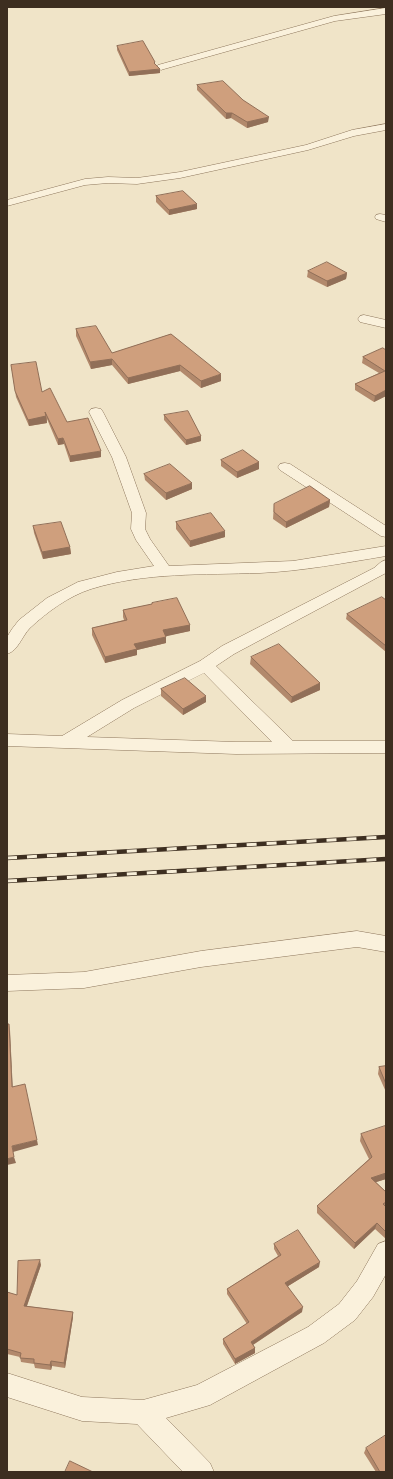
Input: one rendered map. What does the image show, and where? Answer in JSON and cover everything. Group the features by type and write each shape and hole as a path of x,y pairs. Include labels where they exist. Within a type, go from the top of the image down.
{"street":[{"path":"381,7 386,10"},
{"path":"161,67 334,19 386,10"},
{"path":"7,202 85,182 108,180 150,180 180,175 308,147 352,133 386,127"},
{"path":"364,319 386,324"},
{"path":"96,412 119,457 139,513 138,529 143,540 165,571"},
{"path":"285,467 386,533"},
{"path":"7,649 24,624 48,604 72,590 108,578 165,571 293,566 386,551"},
{"path":"65,742 128,704 206,664 228,650 384,571"},
{"path":"206,664 289,748"},
{"path":"7,740 236,748 386,747"},
{"path":"7,983 84,980 201,959 357,939 386,944"},
{"path":"7,1385 82,1409 143,1412 201,1396 316,1335 347,1312 365,1289 386,1252"},
{"path":"143,1412 201,1472"}],"building":[{"path":"143,41 155,62 154,63 160,69 129,72 117,46"},
{"path":"223,81 243,100 269,117 247,122 232,113 226,113 197,85"},
{"path":"183,191 197,204 169,210 156,196"},
{"path":"327,262 347,273 327,281 308,271"},
{"path":"96,326 112,353 171,334 221,374 201,381 180,365 128,378 112,359 90,362 76,329"},
{"path":"383,348 386,350 386,390 375,396 355,384 385,371 363,357"},
{"path":"36,362 42,392 50,388 67,422 88,418 101,451 70,456 63,438 58,439 45,412 46,416 28,420 15,391 11,365"},
{"path":"188,411 201,436 186,440 164,415"},
{"path":"243,450 259,462 237,472 221,460"},
{"path":"170,464 192,483 166,493 144,474"},
{"path":"310,486 330,500 286,522 274,512 274,504"},
{"path":"211,513 225,531 190,541 176,522"},
{"path":"61,522 70,547 42,552 33,526"},
{"path":"382,597 386,600 386,646 347,614"},
{"path":"177,598 190,625 163,630 166,637 134,644 137,649 105,657 92,628 127,620 123,610"},
{"path":"279,644 320,683 292,697 251,657"},
{"path":"185,678 206,696 183,709 161,689"},
{"path":"7,1024 9,1024 12,1087 25,1084 37,1140 12,1146 14,1157 7,1159"},
{"path":"386,1066 386,1084 379,1067"},
{"path":"385,1126 386,1173 371,1178 386,1192 386,1202 383,1204 386,1207 386,1232 377,1223 355,1243 317,1206 372,1157 361,1134"},
{"path":"298,1230 320,1262 285,1283 303,1307 251,1342 255,1348 235,1359 223,1339 249,1322 227,1289 281,1255 274,1244"},
{"path":"40,1260 24,1306 73,1312 64,1363 51,1361 50,1365 34,1363 34,1359 20,1358 21,1353 7,1349 7,1292 17,1295 18,1261"},
{"path":"386,1435 386,1472 380,1472 366,1448"},
{"path":"70,1461 93,1472 65,1472"}],"railway":[{"path":"7,858 386,837"},
{"path":"7,881 386,859"}]}
